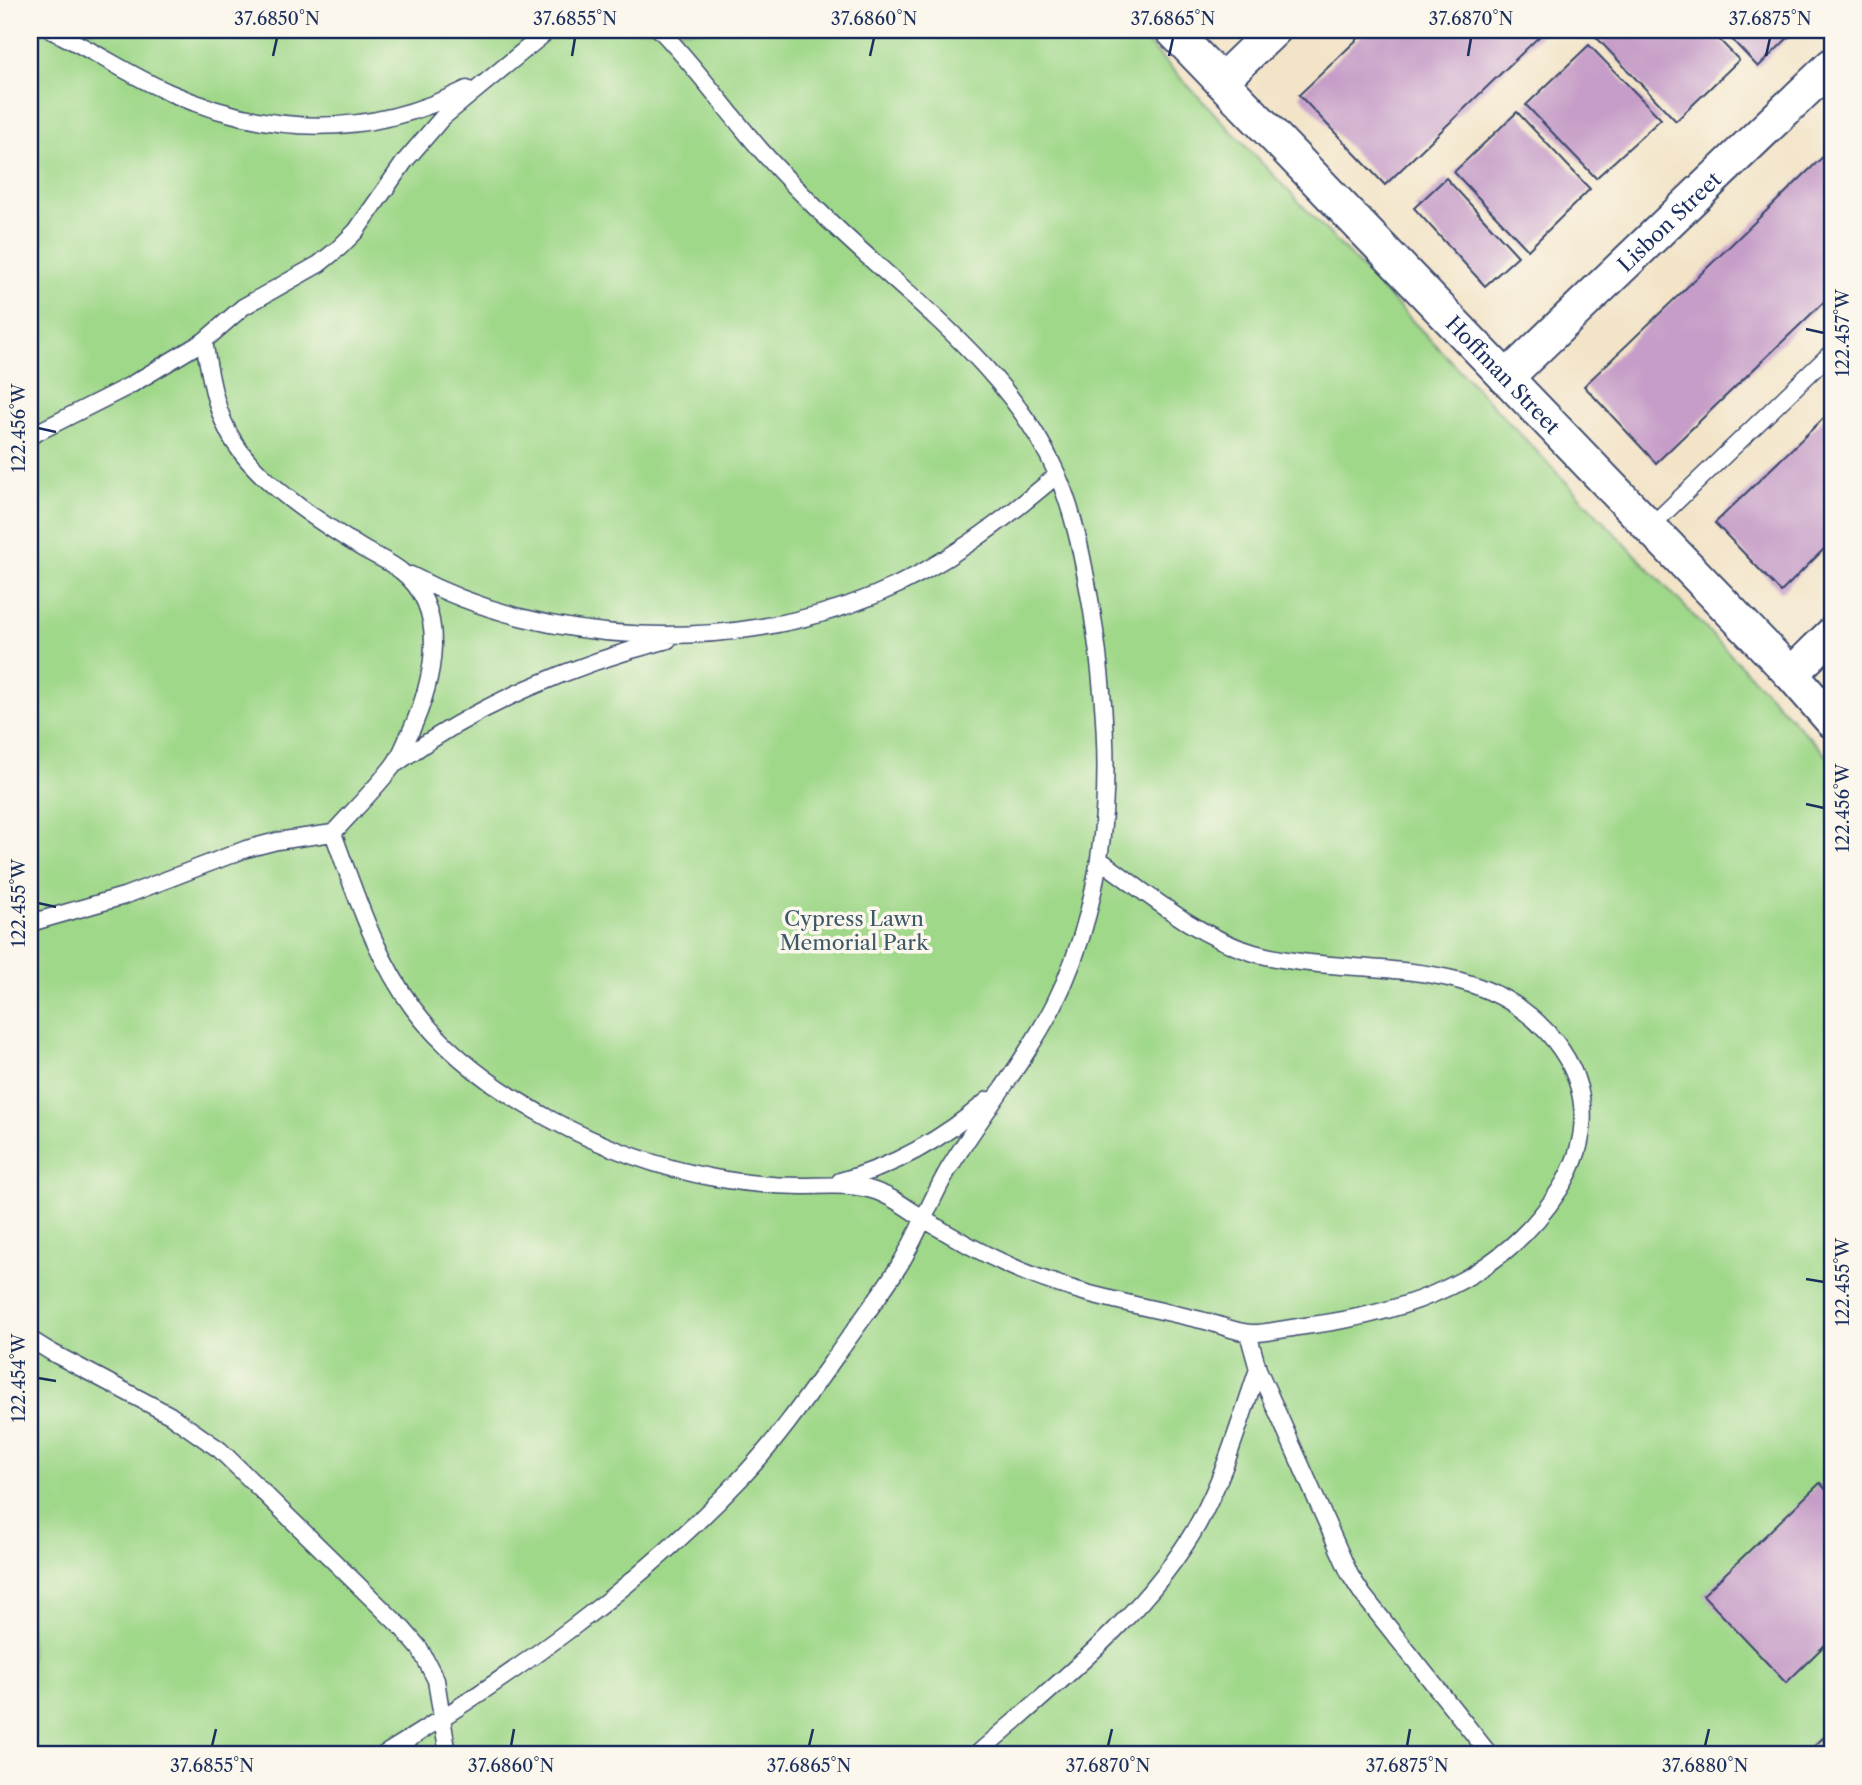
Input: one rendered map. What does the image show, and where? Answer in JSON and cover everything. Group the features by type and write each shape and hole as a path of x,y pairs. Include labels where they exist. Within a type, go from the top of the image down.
{"street":[{"name":"Hoffman Street","path":"1172,30 1791,674 1832,722"},
{"path":"1221,81 1274,30"},
{"name":"Lisbon Street","path":"1506,377 1832,65"},
{"path":"1791,674 1832,634"}],"lane":[{"path":"50,30 168,92 226,112 282,125 338,125 397,115 457,94 488,79"},
{"path":"30,436 129,386 204,341 243,307 319,264 340,248 372,210 422,139 442,118 549,30"},
{"path":"383,1755 509,1675 593,1612 672,1544 744,1475 806,1399 895,1272 925,1220 949,1169 1011,1078 1053,1007 1089,913 1099,859 1107,765 1103,687 1080,546 1057,475 1028,424 961,341 842,234 797,189 660,30"},
{"path":"204,341 212,383 224,422 234,441 247,459 319,520 398,569 450,594 517,617 564,626 622,633 705,633 805,617 875,595 937,563 967,545 1057,475"},
{"path":"1650,527 1832,352"},
{"path":"395,764 422,703 433,643 426,603 410,579 398,569"},
{"path":"30,923 124,896 246,849 277,841 333,833 395,764 466,719 565,674 651,645 705,633"},
{"path":"333,833 365,917 396,981 413,1008 434,1033 479,1073 503,1090 563,1124 657,1164 746,1183 851,1185 874,1191 894,1199 925,1220 1004,1263 1072,1290 1204,1320 1248,1333 1376,1314 1424,1299 1475,1274 1523,1234 1558,1192 1580,1146 1584,1121 1582,1098 1574,1073 1562,1051 1534,1019 1493,993 1445,976 1312,963 1252,952 1224,942 1200,930 1099,859"},
{"path":"828,1185 885,1167 912,1154 968,1118 1011,1078"},
{"path":"1248,1333 1258,1369 1356,1585 1490,1755"},
{"path":"30,1339 170,1415 196,1432 243,1471 403,1629 420,1649 436,1681 448,1755"},
{"path":"976,1755 1116,1629 1171,1564 1197,1525 1216,1488 1258,1369"}],"green space":[{"name":"Cypress Lawn Memorial Park","path":"30,30 1135,30 1832,761 1832,1369 1828,1375 1832,1380 1832,1725 1800,1755 30,1755"}],"building":[{"path":"1367,30 1546,30 1385,185 1299,95"},
{"path":"1601,30 1710,30 1739,60 1676,121 1595,36"},
{"path":"1723,30 1796,30 1758,67"},
{"path":"1589,45 1661,119 1596,178 1526,105"},
{"path":"1517,112 1590,189 1528,250 1454,172"},
{"path":"1832,148 1832,294 1656,463 1584,386"},
{"path":"1446,178 1518,256 1485,286 1414,208"},
{"path":"1832,410 1832,541 1781,592 1715,523"},
{"path":"1820,1483 1832,1496 1832,1638 1786,1683 1703,1595"},
{"path":"1823,1738 1832,1749 1826,1755 1816,1755 1811,1749"}]}
